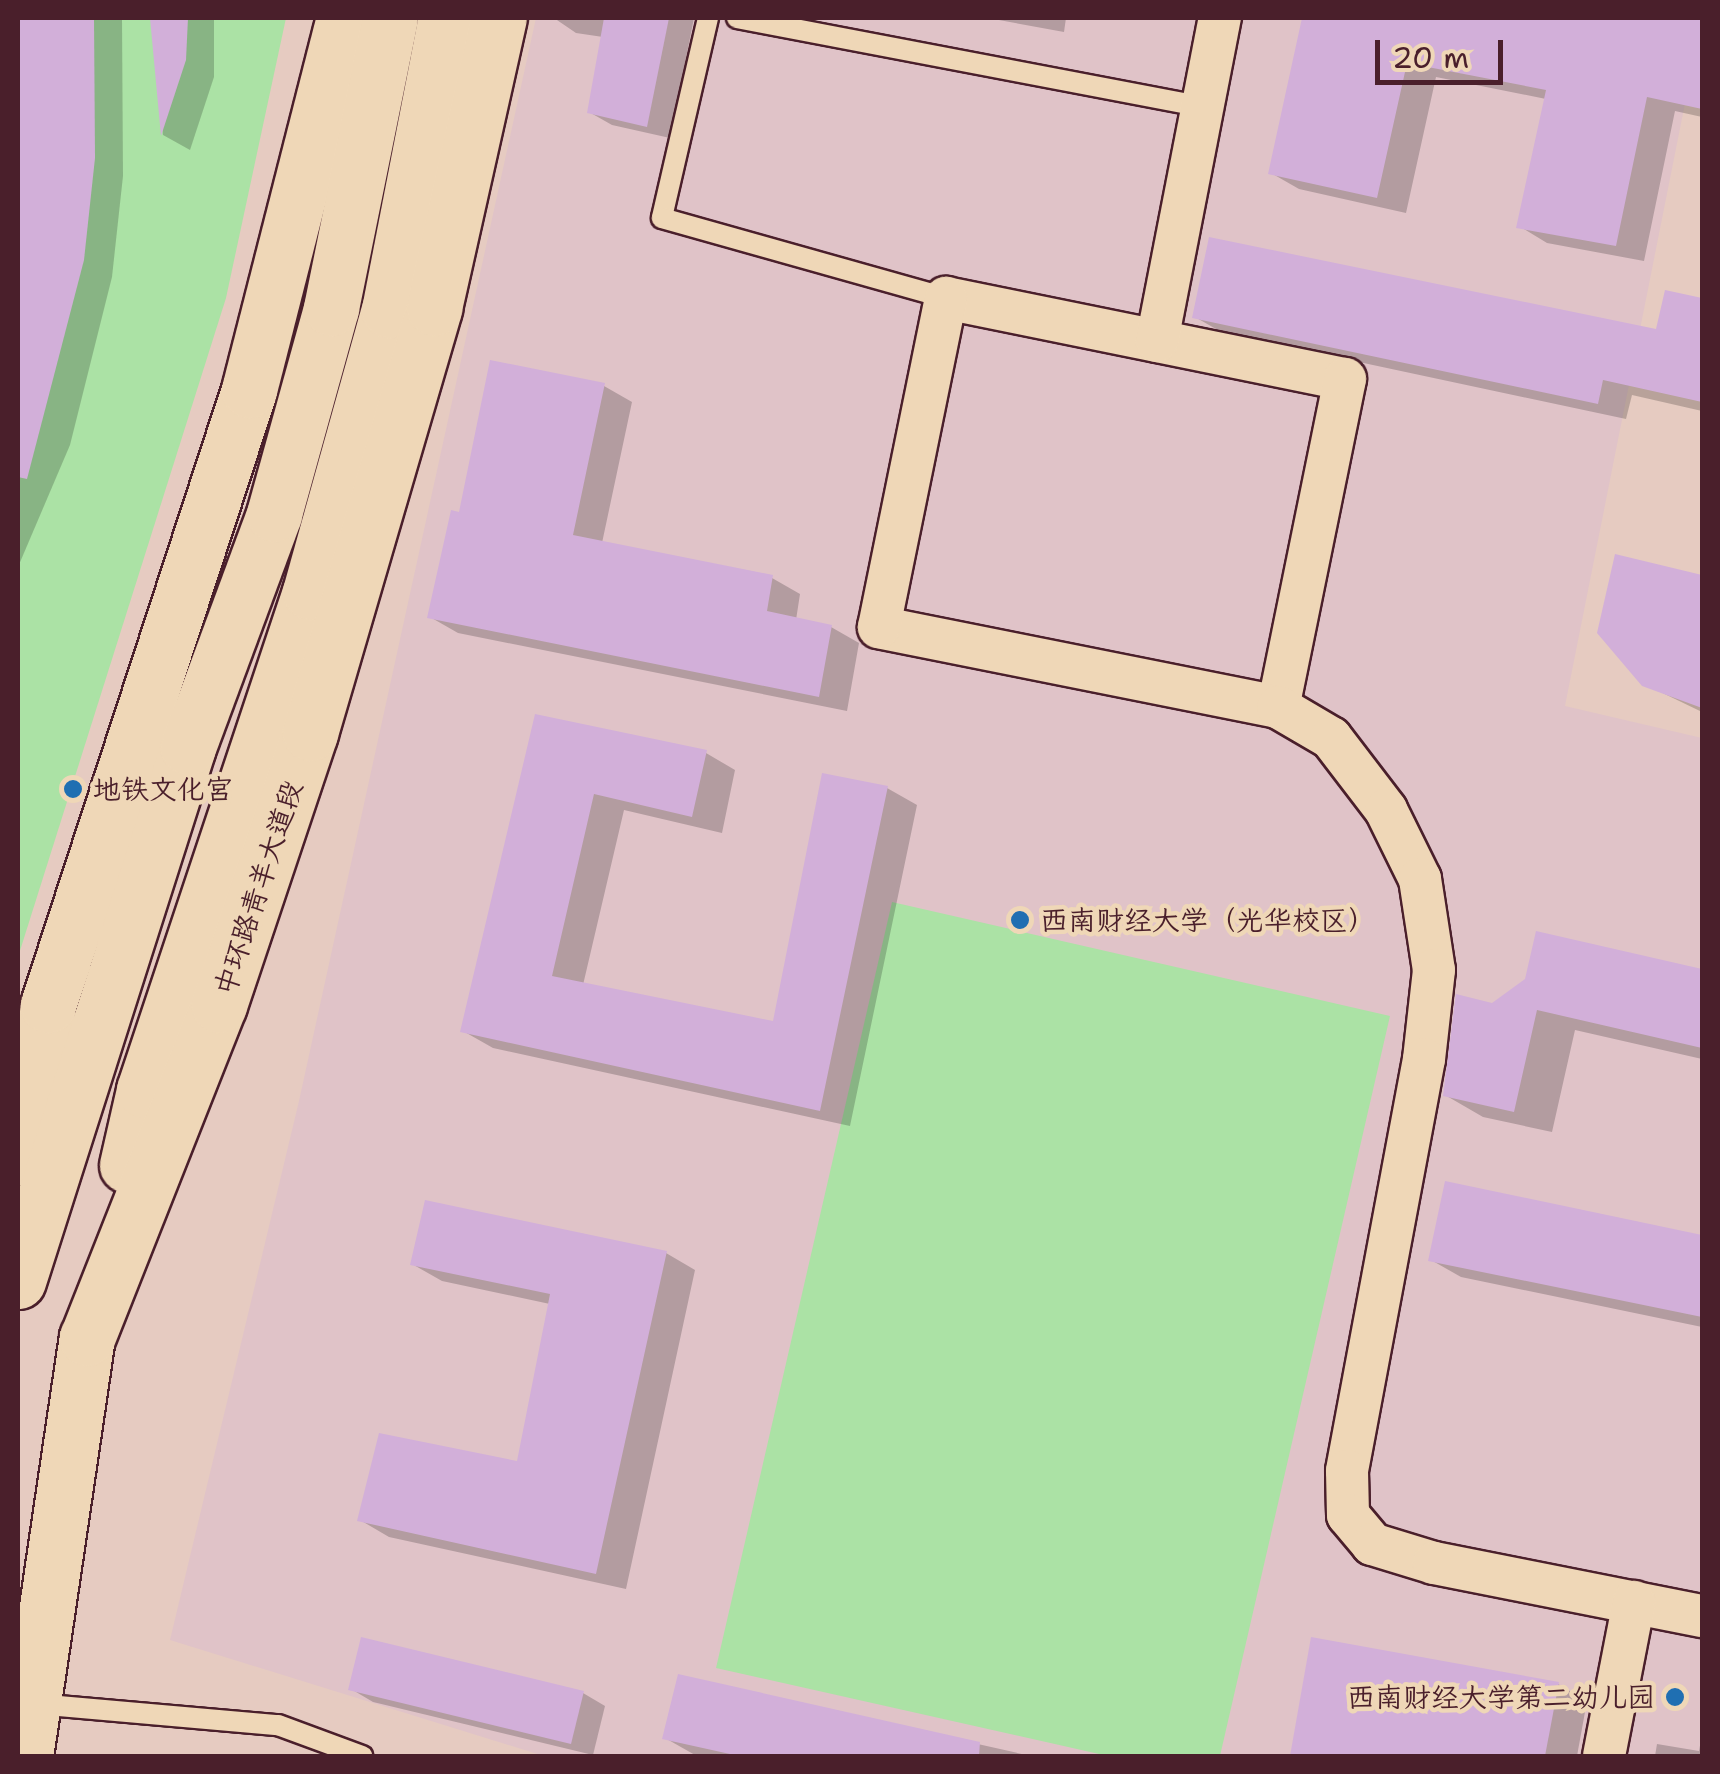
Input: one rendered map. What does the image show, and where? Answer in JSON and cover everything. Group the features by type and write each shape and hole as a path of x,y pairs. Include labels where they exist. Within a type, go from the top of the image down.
{"main road":[{"path":"18,1248 48,1005 249,390 344,18"},
{"path":"18,1281 188,747 274,514 331,308 390,18"},
{"path":"87,1338 144,1090 310,592 389,310 446,18"},
{"name":"中环路青羊大道段","path":"25,1756 26,1703 87,1338 219,1005 310,733 434,308 499,18"}],"street":[{"path":"1157,341 1220,18"},
{"path":"1278,707 1345,379 946,298 880,627 1278,707 1331,738 1386,810 1420,879 1434,970 1424,1059 1347,1471 1348,1515 1372,1544 1434,1563 1702,1616"},
{"path":"1604,1756 1634,1602"}],"lane":[{"path":"708,18 662,218 946,298"},
{"path":"737,18 1203,107"},
{"path":"26,1703 278,1725 362,1756"}],"shaded area":[{"name":"西南财经大学（光华校区）","path":"536,18 1702,18 1565,706 1702,738 1702,1756 544,1756 170,1640 299,1101"}],"green space":[{"path":"18,18 286,18 226,298 18,957"},
{"path":"892,902 1390,1016 1220,1756 1108,1756 716,1668"}],"building":[{"path":"18,18 94,18 95,158 84,260 27,479 18,477"},
{"path":"150,18 188,18 186,60 161,136"},
{"path":"604,18 669,18 647,127 587,113"},
{"path":"1302,18 1702,18 1702,109 1647,97 1616,246 1516,228 1546,90 1407,63 1377,198 1268,174"},
{"path":"1209,237 1656,329 1665,290 1702,298 1702,402 1603,380 1598,404 1192,318"},
{"path":"490,360 605,383 573,535 773,575 767,611 832,625 819,697 427,618 451,510 459,512"},
{"path":"1615,554 1702,575 1702,708 1642,686 1597,633"},
{"path":"535,714 707,750 692,817 594,794 552,976 773,1021 822,773 888,786 820,1111 460,1032"},
{"path":"1536,931 1702,969 1702,1048 1537,1010 1514,1112 1443,1096 1456,994 1492,1003 1525,979"},
{"path":"1445,1181 1702,1235 1702,1317 1428,1261"},
{"path":"425,1200 667,1251 596,1574 357,1521 379,1433 517,1461 550,1294 410,1265"},
{"path":"361,1637 584,1691 571,1744 348,1690"},
{"path":"1311,1637 1559,1682 1545,1756 1290,1756"},
{"path":"678,1674 980,1742 979,1756 739,1756 662,1739"}],"place":[{"name":"地铁文化宫","path":"73,789"},
{"name":"西南财经大学（光华校区）","path":"1020,920"},
{"name":"西南财经大学第二幼儿园","path":"1675,1697"}]}
